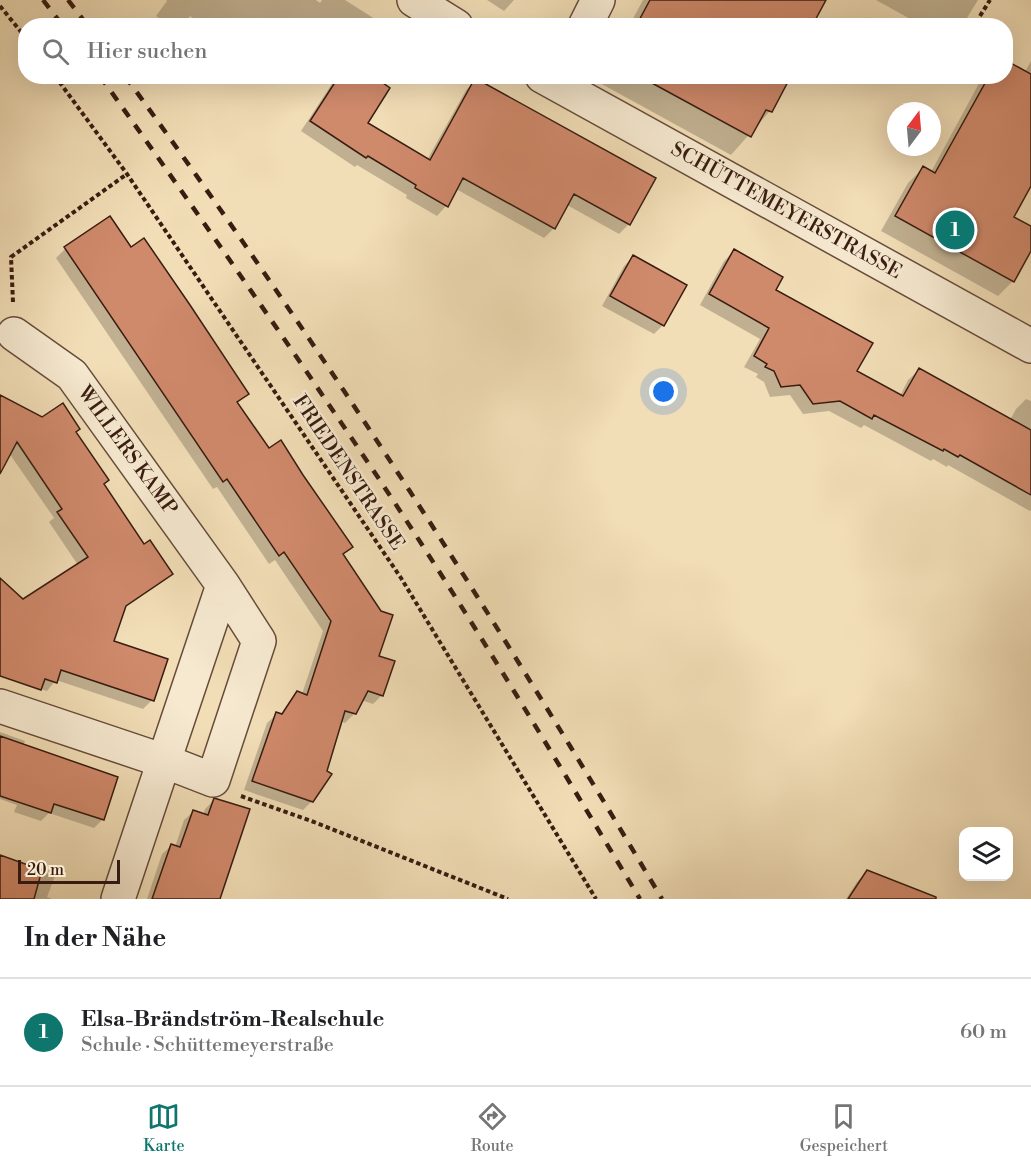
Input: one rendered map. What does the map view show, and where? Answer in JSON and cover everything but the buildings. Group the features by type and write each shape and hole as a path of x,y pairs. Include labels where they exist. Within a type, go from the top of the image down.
{"street":[{"path":"414,0 443,18"},
{"path":"589,18 598,0"},
{"name":"SCHÜTTEMEYERSTRASSE","path":"560,84 1031,346"},
{"name":"WILLERS KAMP","path":"14,334 72,375 223,585 259,640 213,780"},
{"path":"118,899 223,585"},
{"path":"0,706 164,761 213,780"}],"path":[{"path":"980,16 990,0"},
{"path":"0,6 18,28"},
{"name":"FRIEDENSTRASSE","path":"61,84 127,174 401,578 596,899"},
{"path":"14,334 11,257 127,174"},
{"path":"213,780 223,790 314,822 508,899"}],"railway":[{"path":"43,0 57,18"},
{"path":"68,0 82,18"},
{"path":"106,84 276,327 413,531 512,688 640,899"},
{"path":"131,84 267,277 403,481 535,689 662,899"}],"place":[{"name":"Elsa-Brändström-Realschule","path":"955,230"}]}
